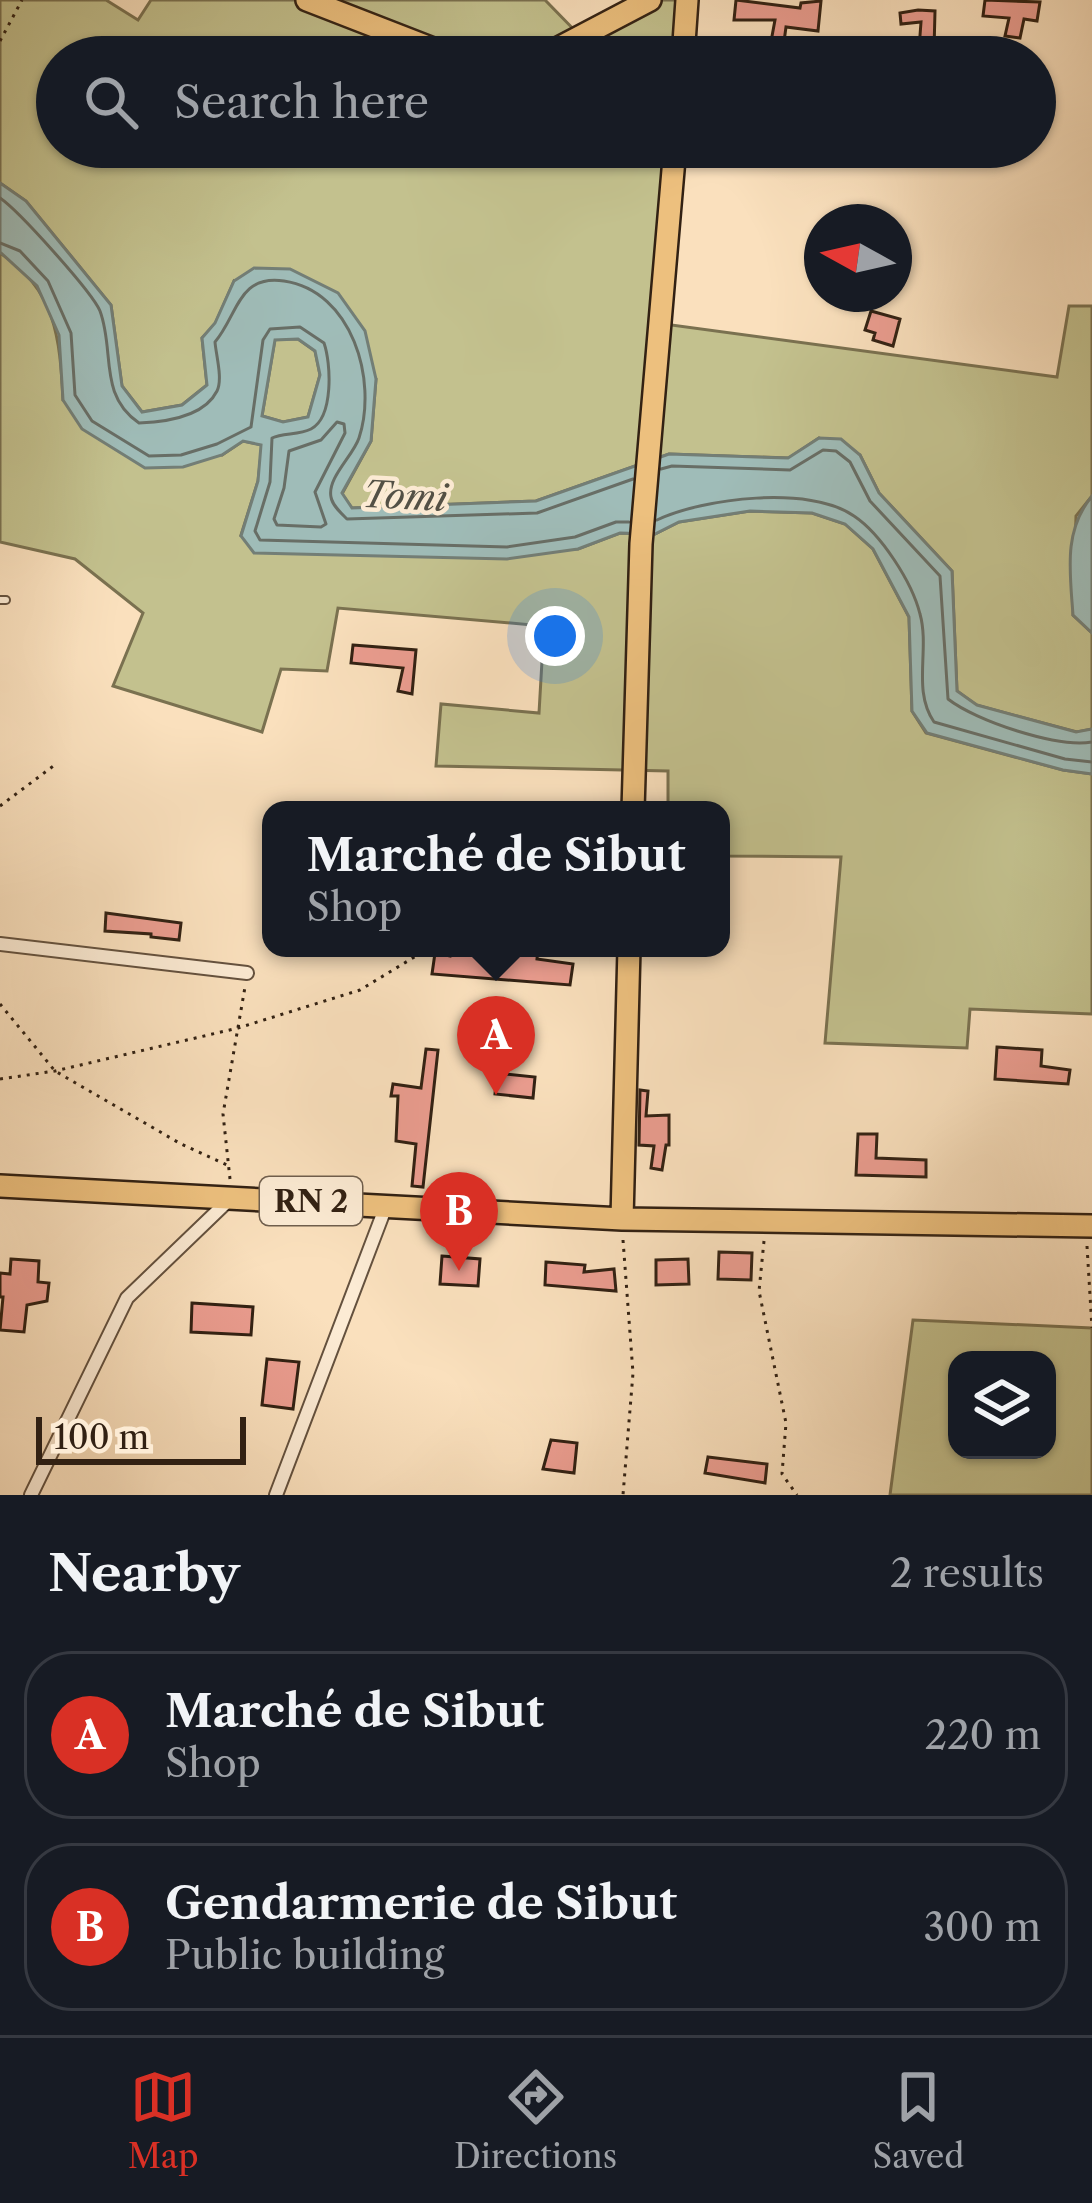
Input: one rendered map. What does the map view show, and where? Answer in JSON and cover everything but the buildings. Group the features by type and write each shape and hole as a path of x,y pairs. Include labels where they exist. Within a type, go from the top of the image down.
{"main road":[{"path":"307,0 400,36"},
{"path":"581,36 650,0"},
{"path":"684,36 687,0"},
{"path":"633,801 641,544 673,168"},
{"path":"622,1219 629,957"},
{"name":"RN 2","path":"0,1186 622,1219 1089,1226"}],"street":[{"path":"0,944 247,973"},
{"path":"32,1495 127,1298 233,1196"},
{"path":"276,1495 386,1207"}],"path":[{"path":"0,41 22,0"},
{"path":"0,806 56,764"},
{"path":"0,1079 56,1071 238,1028 359,991 414,957"},
{"path":"233,1196 224,1114 247,973"},
{"path":"0,1004 56,1071 181,1144 227,1165"},
{"path":"622,1219 633,1372 623,1495"},
{"path":"766,1220 759,1291 786,1424 782,1474 797,1495"},
{"path":"1089,1226 1092,1328"}],"shaded area":[{"path":"0,0 106,0 138,20 151,0 545,0 580,36 36,36 36,168 664,168 649,322 1057,377 1069,306 1092,306 1092,496 1076,516 1073,615 1092,633 1092,729 1077,732 976,705 957,691 952,571 879,493 860,455 819,438 789,458 669,454 536,501 352,508 342,494 371,441 376,379 234,281 215,324 202,338 207,385 182,405 142,412 122,386 111,305 26,201 0,183"},
{"path":"662,0 681,0 677,36 594,36"},
{"path":"0,253 19,267 44,299 57,336 63,400 222,455 243,441 262,445 258,481 241,535 578,549 620,533 655,534 679,522 750,511 812,513 845,524 873,549 909,617 912,711 926,733 1092,774 1092,1014 970,1009 967,1048 825,1043 841,857 730,856 730,801 668,801 668,771 436,766 441,704 539,713 544,626 338,608 327,671 281,669 262,732 113,686 143,613 75,559 0,542"},
{"path":"275,339 298,339 315,351 320,375 308,417 283,422 262,416"},
{"path":"913,1320 1092,1328 1092,1495 890,1495"}],"water":[{"path":"0,183 26,201 111,305 122,386 142,412 182,405 207,385 202,338 215,323 234,281 254,268 290,269 338,293 365,331 376,379 371,441 342,493 352,508 536,501 669,454 788,458 819,438 841,439 860,455 879,493 952,571 957,691 977,705 1076,732 1092,729 1092,774 927,733 912,711 909,617 873,549 845,524 812,513 750,511 679,522 655,534 620,533 578,549 507,559 254,553 241,536 258,481 261,445 243,441 222,455 183,467 145,468 82,429 63,400 59,335 37,286 0,252","holes":["298,339 315,351 320,375 308,417 283,422 262,416 275,340"]},
{"path":"1092,496 1092,633 1073,615 1070,568 1076,523"}],"place":[{"name":"Marché de Sibut","path":"496,1095"},
{"name":"Gendarmerie de Sibut","path":"459,1271"}],"water label":[{"name":"Tomi","path":"405,496"}]}
